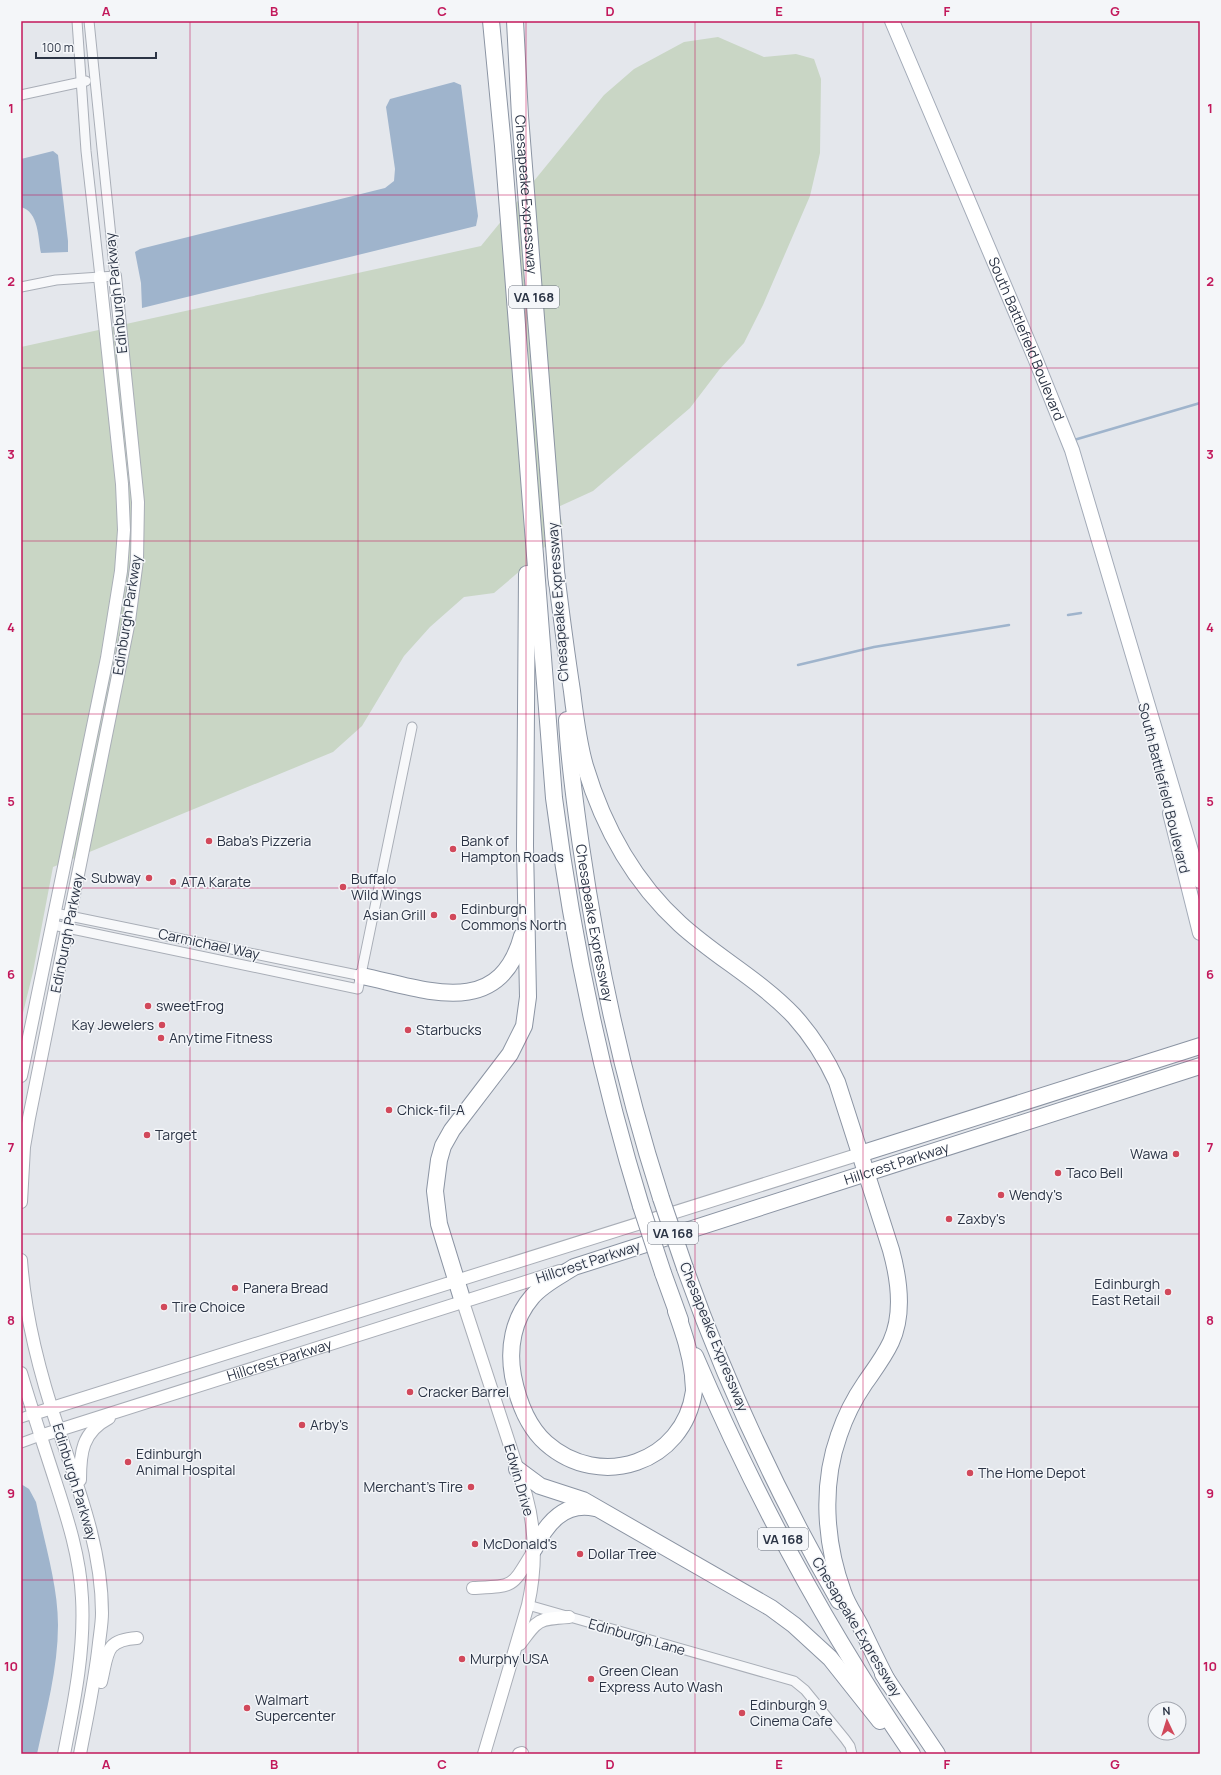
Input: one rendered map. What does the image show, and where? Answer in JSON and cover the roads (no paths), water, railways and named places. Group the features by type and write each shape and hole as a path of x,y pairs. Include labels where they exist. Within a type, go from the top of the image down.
{"highway":[{"name":"Chesapeake Expressway","path":"491,21 502,138 551,762 563,861 576,940 591,1014 627,1162 676,1311 705,1378 759,1491 797,1565 888,1719 912,1754"},
{"name":"Chesapeake Expressway","path":"515,21 520,116 568,743 586,885 599,959 614,1026 631,1095 662,1198 685,1268 715,1346 782,1496 825,1577 888,1682 937,1754"},
{"path":"463,1302 439,1224 436,1207 435,1191 439,1160 452,1130 510,1054 524,1026 528,997 525,846 527,734 527,466"},
{"path":"556,573 576,720 584,765 608,828 637,875 662,907 694,936 785,1007 812,1037 837,1082 897,1271 898,1312 891,1342 849,1411 839,1434 830,1476 828,1511 830,1545 844,1594 888,1682"},
{"path":"360,983 443,994 468,993 474,991 492,984 507,971 517,952 526,919"},
{"name":"Hillcrest Parkway","path":"860,1154 1200,1046"},
{"name":"Hillcrest Parkway","path":"574,1267 1200,1066"},
{"path":"574,1267 533,1296 515,1327 511,1348 512,1370 522,1409 531,1424 546,1443 568,1458 593,1467 618,1468 649,1457 663,1448 685,1421 694,1390 691,1354 676,1311"},
{"path":"517,1469 540,1486 583,1500 771,1608 794,1624 830,1658 881,1723 903,1754"},
{"path":"534,1550 543,1531 556,1517 578,1507 587,1506 598,1509"}],"main road":[{"name":"South Battlefield Boulevard","path":"893,21 1035,358 1072,450 1200,881"},
{"name":"Edinburgh Parkway","path":"21,1202 23,1162 28,1126 129,622 137,560 139,531 137,487 115,276"},
{"name":"Edinburgh Parkway","path":"21,1076 56,913 115,615 123,557 124,530 122,484 100,277"},
{"name":"South Battlefield Boulevard","path":"1136,666 1143,702 1200,933"},
{"name":"Hillcrest Parkway","path":"33,1414 860,1154"},
{"name":"Edinburgh Parkway","path":"21,1260 29,1323 36,1352 59,1430 80,1490 93,1539 100,1585 102,1614 101,1625 96,1666 81,1749"},
{"name":"Hillcrest Parkway","path":"40,1436 574,1267"},
{"name":"Edwin Drive","path":"463,1302 529,1509 534,1550 532,1580 528,1605 484,1754"},
{"name":"Edinburgh Parkway","path":"21,1373 74,1542 82,1596 83,1621 80,1662 64,1754"},
{"path":"80,1490 80,1459 84,1442 98,1425 106,1419 132,1407"},
{"path":"473,1588 500,1587 510,1584 517,1578 534,1550"},
{"path":"82,1596 88,1611 101,1625"},
{"path":"515,1649 540,1620 569,1617"},
{"path":"81,1749 92,1718 111,1646 118,1641 137,1638"}],"street":[{"name":"Edinburgh Parkway","path":"77,21 86,151 100,277"},
{"name":"Edinburgh Parkway","path":"89,21 115,276"},
{"path":"21,95 95,79"},
{"path":"21,287 56,280 115,276"},
{"path":"360,983 412,727"},
{"name":"Carmichael Way","path":"56,913 360,983"},
{"name":"Carmichael Way","path":"53,925 360,983"},
{"name":"Hillcrest Parkway","path":"21,1418 33,1414"},
{"name":"Hillcrest Parkway","path":"21,1443 40,1436"},
{"name":"Edinburgh Lane","path":"528,1605 794,1681 805,1690 850,1746 852,1754"}],"water":[{"path":"454,82 461,85 478,216 476,226 142,308 141,283 135,252 140,249 385,188 394,181 395,169 386,107 390,99"},
{"path":"53,151 58,155 68,252 41,253 37,226 31,214 21,207 21,159"},
{"path":"21,1484 29,1489 36,1502 56,1594 58,1625 54,1674 37,1754 21,1754"}],"waterway":[{"path":"1074,440 1200,403"},
{"path":"1068,615 1081,613"},
{"path":"798,665 874,647 1009,625"}],"place":[{"name":"Baba’s Pizzeria","path":"209,841"},
{"name":"Bank of Hampton Roads","path":"453,849"},
{"name":"Subway","path":"149,878"},
{"name":"ATA Karate","path":"173,882"},
{"name":"Buffalo Wild Wings","path":"343,887"},
{"name":"Asian Grill","path":"434,915"},
{"name":"Edinburgh Commons North","path":"453,917"},
{"name":"sweetFrog","path":"148,1006"},
{"name":"Kay Jewelers","path":"162,1025"},
{"name":"Starbucks","path":"408,1030"},
{"name":"Anytime Fitness","path":"161,1038"},
{"name":"Chick-fil-A","path":"389,1110"},
{"name":"Target","path":"147,1135"},
{"name":"Wawa","path":"1176,1154"},
{"name":"Taco Bell","path":"1058,1173"},
{"name":"Wendy's","path":"1001,1195"},
{"name":"Zaxby's","path":"949,1219"},
{"name":"Panera Bread","path":"235,1288"},
{"name":"Edinburgh East Retail","path":"1168,1292"},
{"name":"Tire Choice","path":"164,1307"},
{"name":"Cracker Barrel","path":"410,1392"},
{"name":"Arby's","path":"302,1425"},
{"name":"Edinburgh Animal Hospital","path":"128,1462"},
{"name":"The Home Depot","path":"970,1473"},
{"name":"Merchant's Tire","path":"471,1487"},
{"name":"McDonald's","path":"475,1544"},
{"name":"Dollar Tree","path":"580,1554"},
{"name":"Murphy USA","path":"462,1659"},
{"name":"Green Clean Express Auto Wash","path":"591,1679"},
{"name":"Walmart Supercenter","path":"247,1708"},
{"name":"Edinburgh 9 Cinema Cafe","path":"742,1713"}]}
